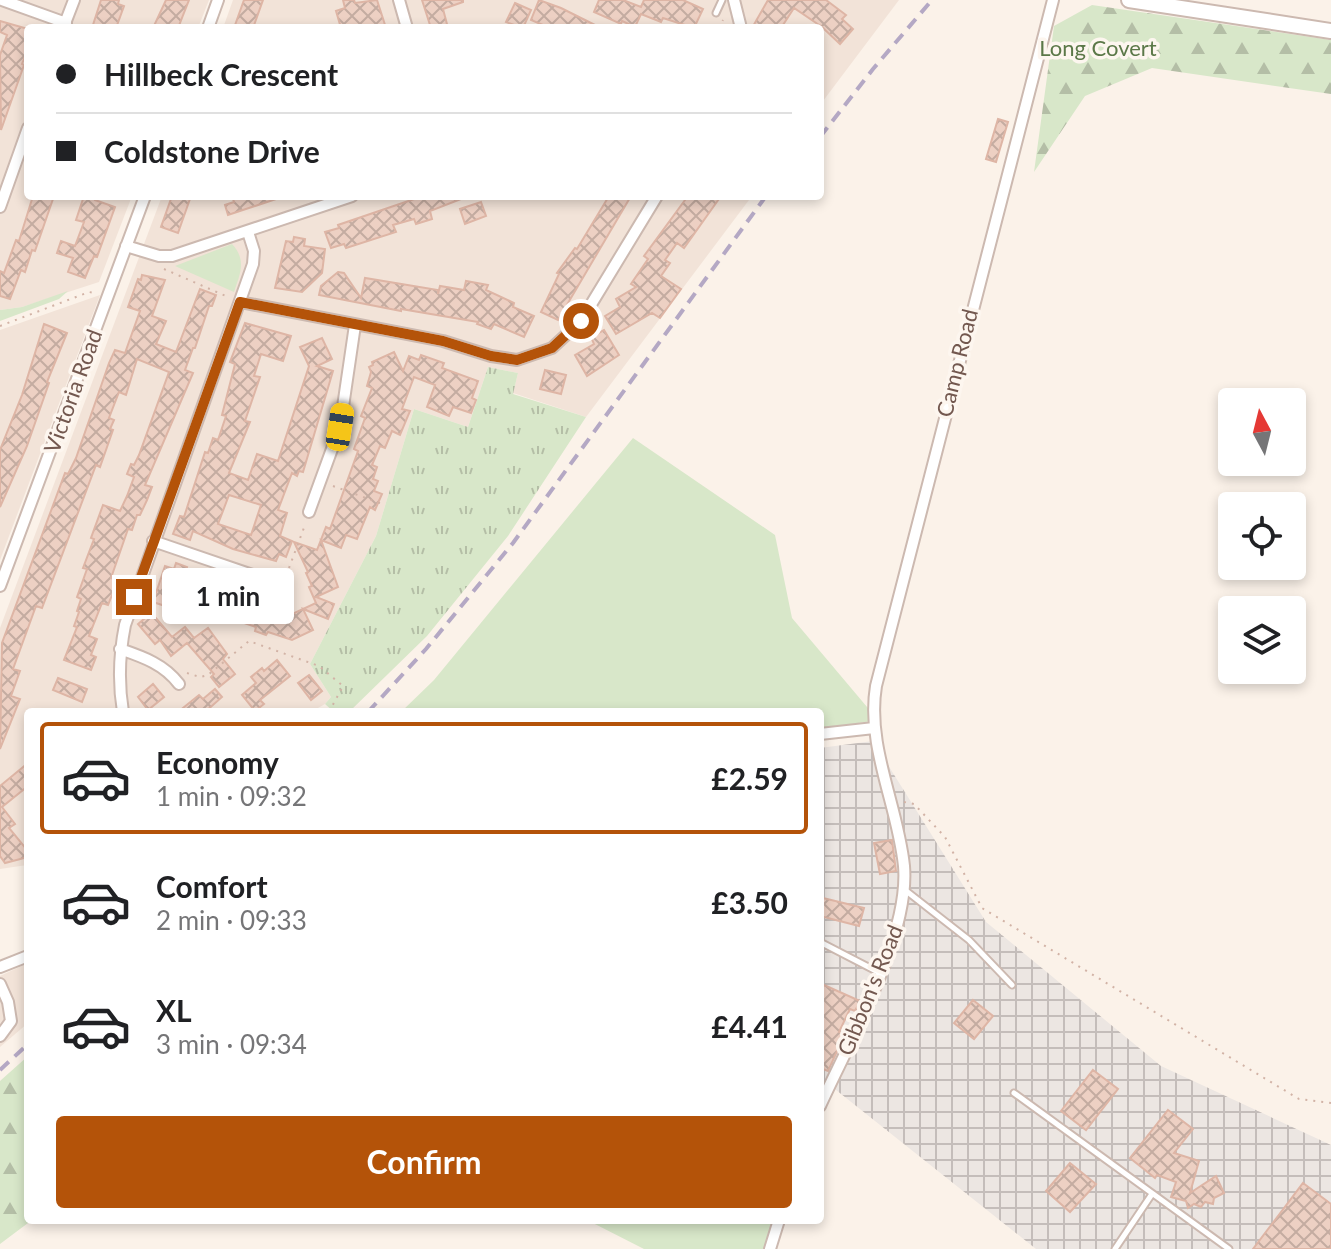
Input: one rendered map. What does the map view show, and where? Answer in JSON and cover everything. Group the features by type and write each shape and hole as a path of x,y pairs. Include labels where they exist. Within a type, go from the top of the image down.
{"street":[{"path":"2,0 62,24"},
{"path":"65,24 74,0"},
{"path":"209,24 218,0"},
{"path":"399,0 406,24"},
{"path":"734,0 740,24"},
{"name":"Camp Road","path":"874,728 876,686 1053,0"},
{"path":"1129,0 1331,31"},
{"path":"0,207 24,139"},
{"name":"Victoria Road","path":"0,586 143,200"},
{"path":"126,246 151,254 172,256 340,200"},
{"path":"240,302 443,341 491,356 517,360 552,348 581,321 655,200"},
{"path":"123,708 119,673 125,625 240,302 254,257 248,232"},
{"path":"309,512 340,427 355,325"},
{"path":"302,494 314,498"},
{"path":"153,541 280,584"},
{"path":"120,649 146,658 177,676"},
{"path":"824,734 874,728"},
{"name":"Gibbon's Road","path":"824,1097 881,973 894,937 904,889 901,844 874,728"},
{"path":"0,967 24,958"},
{"path":"0,984 8,1002 11,1021 0,1036"},
{"path":"770,1249 778,1224"}],"lane":[{"path":"716,13 722,0"},
{"path":"904,889 969,940 1012,985"},
{"path":"824,944 881,973"},
{"path":"1014,1093 1229,1249"},
{"path":"1115,1249 1152,1194"}],"path":[{"path":"151,254 154,264 240,302"},
{"path":"0,326 89,292 108,296"},
{"path":"321,481 385,505"},
{"path":"280,584 309,512"},
{"path":"177,676 208,675 249,641 319,666 343,686 331,708"},
{"path":"891,800 914,804 945,837 982,908 1299,1099 1331,1103"}],"shaded area":[{"path":"0,0 209,0 200,24 24,24 24,200 130,200 99,282 22,307 0,310"},
{"path":"233,0 899,0 824,100 824,24 224,24"},
{"path":"160,200 749,200 586,417 513,393 518,373 488,367 468,427 414,409 376,536 310,664 331,697 325,704 318,708 24,708 24,865 0,869 0,628"},
{"path":"100,295 0,560 0,330"},
{"path":"873,741 986,922 1161,1066 1331,1145 1331,1249 1036,1249 831,1086 824,1102 824,747"},
{"path":"24,965 24,1026 0,1047 0,976"}],"green space":[{"name":"Long Covert","path":"1092,5 1331,40 1331,94 1152,68 1085,96 1034,172 1054,26"},
{"path":"232,244 241,261 234,292 175,266"},
{"path":"68,291 59,299 0,321 0,310 22,307"},
{"path":"488,367 518,373 513,394 586,417 508,536 427,636 353,708 330,708 325,704 331,697 310,664 376,536 414,409 468,427"},
{"path":"633,438 775,535 792,618 878,720 824,728 824,708 405,708 434,680"},
{"path":"24,1060 24,1224 27,1224 0,1244 0,1081"},
{"path":"595,1224 779,1224 770,1249 644,1249"}],"building":[{"path":"101,0 119,0 118,4 124,6 117,24 93,24"},
{"path":"166,0 189,0 180,24 155,24"},
{"path":"244,0 263,0 254,24 235,24"},
{"path":"343,0 354,0 355,3 377,0 385,24 340,24 336,11 345,8"},
{"path":"422,0 463,0 443,9 447,24 430,24"},
{"path":"539,0 593,24 540,24 531,20"},
{"path":"599,0 623,0 641,7 644,0 683,0 703,9 696,24 682,24 663,18 661,22 641,14 636,24 622,21 621,24 594,12"},
{"path":"768,0 826,0 846,15 842,19 853,29 840,44 824,29 824,24 818,24 794,8 784,24 754,24"},
{"path":"515,3 531,10 525,24 506,22"},
{"path":"0,21 24,28 24,65 1,130 0,55 7,35 0,32"},
{"path":"998,119 1008,122 996,162 986,159"},
{"path":"32,200 53,200 35,251 32,250 25,272 21,270 10,299 0,296 0,271 4,273 16,240 19,241"},
{"path":"83,200 95,200 115,207 97,257 94,256 85,278 68,272 73,258 57,253 61,241 75,246 84,222 76,220"},
{"path":"171,200 190,200 178,233 161,227"},
{"path":"273,200 228,215 225,205"},
{"path":"411,200 458,200 430,211 432,219 416,224 414,219 393,225 396,232 346,248 344,244 331,248 325,232 339,228 338,225"},
{"path":"607,200 629,200 558,320 541,312 557,273 577,249"},
{"path":"685,200 718,200 684,248 677,243 665,260 670,263 661,276 681,289 660,318 652,313 616,334 605,316 620,307 616,299 636,287 631,284 648,259 644,256"},
{"path":"481,202 486,216 465,224 460,209"},
{"path":"294,237 305,239 304,246 325,249 322,273 302,292 275,288 286,241 293,242"},
{"path":"338,272 344,273 361,298 365,278 438,290 438,294 440,286 464,290 466,281 488,285 486,290 534,316 524,337 494,324 491,329 478,322 319,295 321,286"},
{"path":"142,275 165,280 152,316 166,321 156,344 176,352 200,289 216,295 185,370 193,373 145,485 152,487 147,500 132,530 128,529 111,578 118,580 108,605 102,603 89,636 97,639 91,655 96,657 91,670 64,660 77,627 74,626 81,599 77,597 87,569 83,568 103,505 120,511 127,496 134,477 127,474 139,455 169,372 137,359 126,395 119,392 109,418 114,420 110,429 113,430 100,467 96,465 42,608 36,606 13,669 20,671 11,696 20,699 0,749 2,643 65,473 68,474 76,458 109,363 115,350 125,353 140,311 128,307"},
{"path":"245,323 291,336 283,361 261,354 254,376 260,377 245,421 250,422 229,473 248,480 257,454 278,461 309,366 300,347 322,338 332,359 317,366 333,371 303,472 299,471 297,476 292,473 278,510 287,513 280,536 292,541 286,557 279,554 276,561 233,549 193,531 190,540 173,534 180,516 184,517 205,452 208,453 213,438 218,440 226,416 222,415 235,364 230,362","holes":["229,495 261,505 251,535 218,524"]},
{"path":"44,324 67,333 47,382 27,446 0,507 0,450 22,395"},
{"path":"604,330 619,355 587,376 575,355 594,344 591,337"},
{"path":"394,352 403,371 409,356 419,360 421,355 444,363 442,368 478,381 471,413 453,407 449,416 427,407 435,385 414,377 402,409 410,411 400,435 392,431 385,448 380,446 372,465 377,467 373,479 378,481 374,491 382,494 375,510 370,507 357,539 346,535 341,548 321,540 338,587 316,597 334,604 328,619 303,609 316,603 309,587 312,586 308,572 294,542 317,550 326,527 330,529 358,451 354,449 365,418 361,416 372,388 367,386 372,362"},
{"path":"545,370 566,375 561,394 540,389"},
{"path":"176,563 187,567 175,602 170,600 168,607 153,602 165,566 174,569"},
{"path":"206,582 262,602 260,608 286,617 303,609 313,630 292,640 255,631 256,627 210,610 211,606 199,602"},
{"path":"149,610 172,637 185,627 194,638 208,628 227,654 223,659 235,674 219,687 211,677 214,674 187,643 171,656 160,640 155,644 138,624"},
{"path":"277,660 290,676 260,700 264,704 253,708 242,695 256,683 251,677 262,668 264,671"},
{"path":"309,675 322,691 311,700 298,683"},
{"path":"58,678 87,689 82,702 53,690"},
{"path":"153,684 164,697 146,708 138,697"},
{"path":"215,689 222,697 210,708 183,708 199,695 203,699"},
{"path":"24,766 24,789 2,807 15,824 9,828 24,846 24,858 5,863 0,856 0,786"},
{"path":"892,840 896,871 880,874 874,843"},
{"path":"824,898 864,908 859,926 824,917"},
{"path":"824,985 860,1001 855,1011 850,1009 839,1032 845,1034 828,1071 824,1070"},
{"path":"973,1000 993,1016 974,1039 954,1023"},
{"path":"1093,1070 1118,1089 1086,1130 1061,1111"},
{"path":"1168,1110 1193,1129 1174,1153 1199,1161 1190,1193 1216,1176 1224,1193 1214,1198 1213,1204 1205,1202 1201,1207 1194,1204 1188,1208 1186,1201 1171,1197 1176,1182 1157,1175 1155,1178 1130,1158"},
{"path":"1070,1163 1096,1184 1070,1212 1046,1191"},
{"path":"1303,1183 1331,1204 1331,1249 1253,1249"}],"railway":[{"path":"824,132 932,0"},
{"path":"372,708 426,649 513,543 763,200"},
{"path":"0,1070 24,1048"}],"route":[{"path":"134,597 240,302 443,341 491,356 517,360 552,348 581,321"}]}
